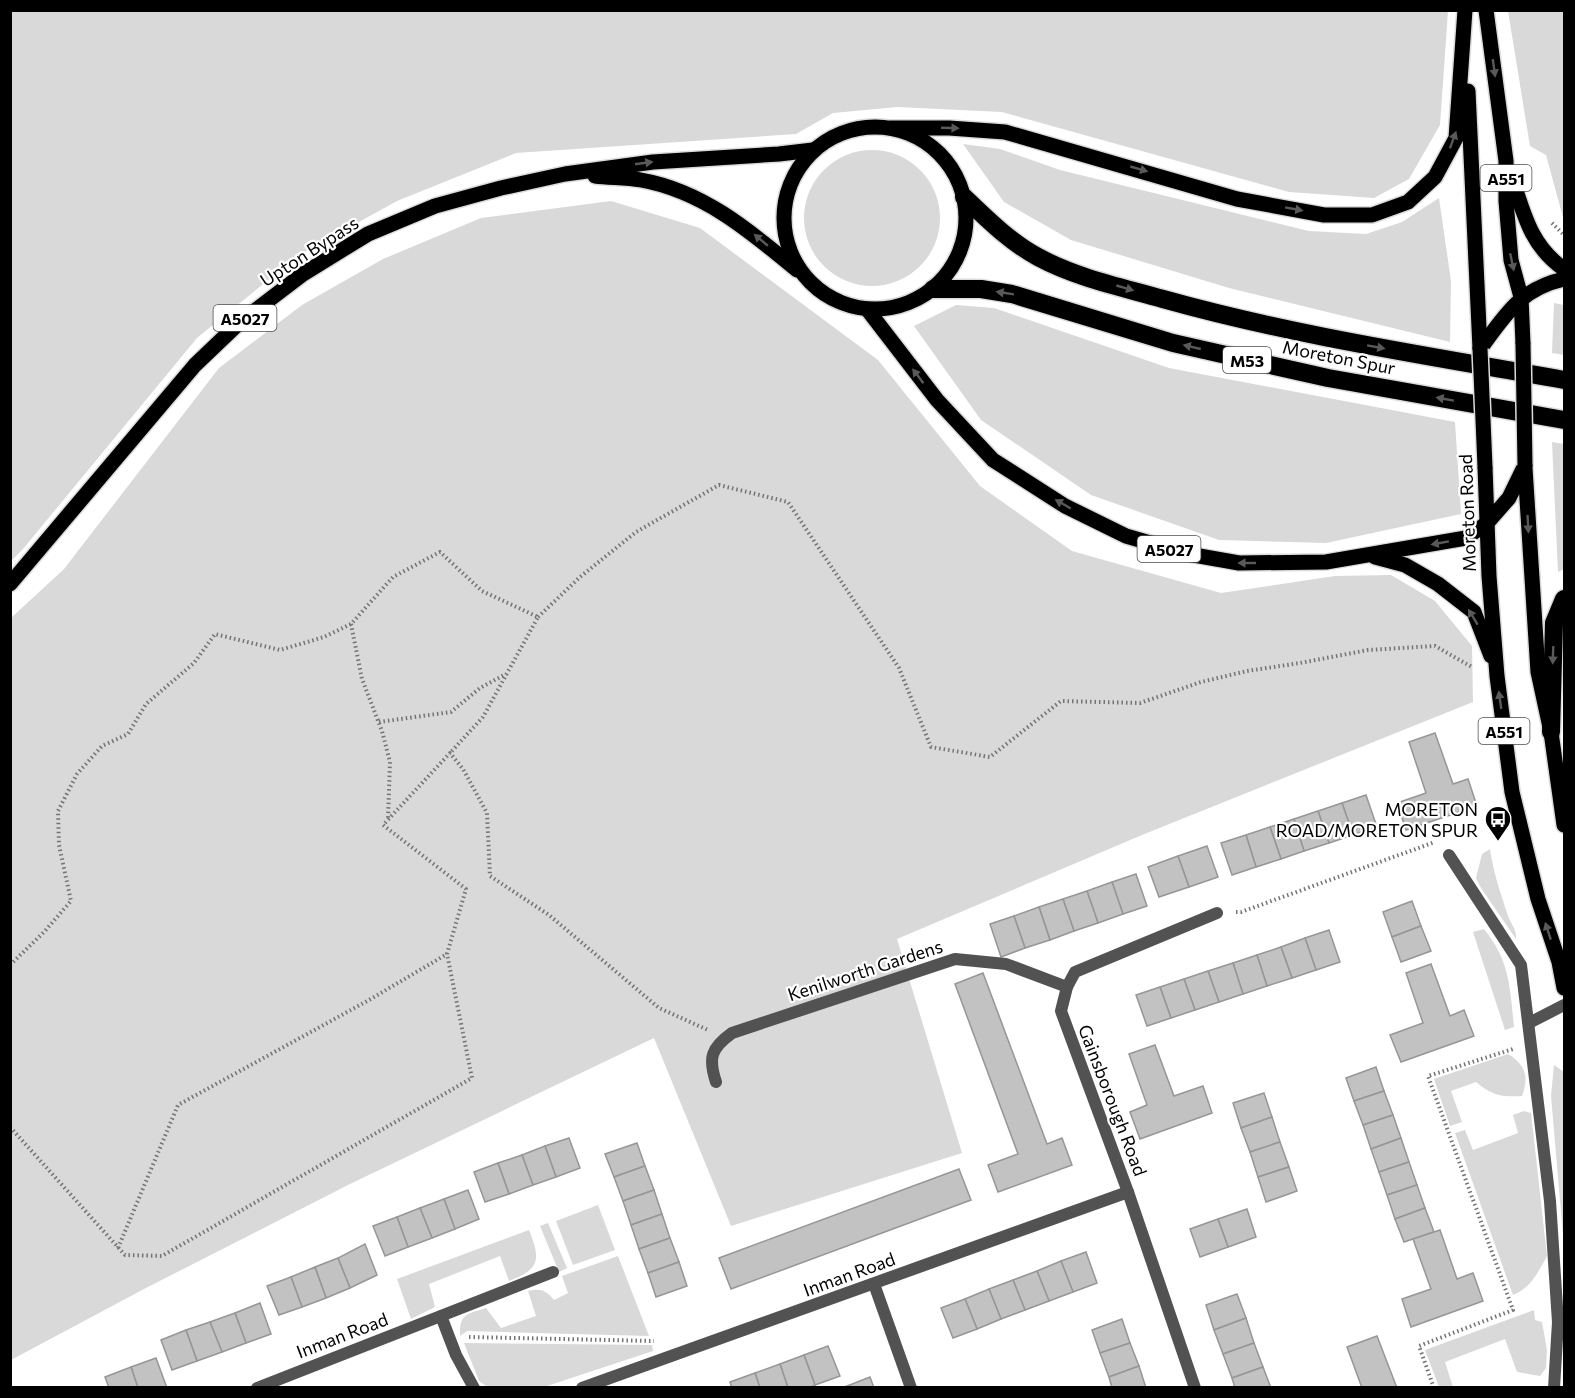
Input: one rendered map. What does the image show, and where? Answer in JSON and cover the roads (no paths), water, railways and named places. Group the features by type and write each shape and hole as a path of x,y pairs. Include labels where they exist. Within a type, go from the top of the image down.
{"highway":[{"name":"Moreton Spur","path":"964,197 1007,236 1036,256 1068,272 1196,308 1325,338 1564,380"},
{"name":"Moreton Spur","path":"933,289 981,289 1012,294 1173,343 1328,378 1564,420"},
{"path":"1551,732 1554,623 1564,599"}],"main road":[{"path":"891,128 916,137 938,152 954,173 964,197 966,222 961,247 950,270 933,289 913,301 890,308 867,309 844,304 823,293 806,277 791,254 784,226 786,198 796,172 813,150 837,135 863,128 891,128 949,128 1005,132 1237,199 1324,215 1372,215 1408,202 1435,177 1456,138 1465,10"},
{"name":"A551","path":"1486,10 1506,160 1506,201 1511,260 1521,297 1525,465 1538,672 1551,732 1564,825"},
{"name":"Moreton Road","path":"1465,28 1487,523 1497,670 1512,792 1538,899 1559,962 1564,988"},
{"name":"Upton Bypass","path":"10,584 195,365 240,322 285,288 368,234 435,206 565,174 653,162 813,150"},
{"path":"1506,160 1528,227 1549,259 1564,269"},
{"name":"Upton Bypass","path":"565,174 642,180 676,190 712,207 747,228 806,277"},
{"path":"1480,349 1521,297 1544,283 1564,279"},
{"name":"A5027","path":"867,309 937,400 993,460 1065,506 1126,536 1188,554 1239,563 1326,562 1466,538 1487,523 1509,498 1525,465"},
{"name":"A5027","path":"1368,555 1405,565 1438,584 1473,612 1497,670"}],"street":[{"path":"1449,855 1521,966 1551,1212 1558,1322 1554,1388"},
{"path":"1067,987 1075,972 1217,913"},
{"name":"Kenilworth Gardens","path":"716,1082 711,1066 714,1051 718,1043 732,1033 955,959 1006,964 1067,987"},
{"name":"Gainsborough Road","path":"1067,987 1061,1011 1128,1192 1195,1388"},
{"path":"1529,1023 1564,1005"},
{"name":"Inman Road","path":"582,1388 1128,1192"},
{"name":"Inman Road","path":"257,1388 553,1272"},
{"path":"874,1284 911,1388"},
{"path":"441,1316 451,1343 474,1388"}],"place":[{"name":"MORETON ROAD/MORETON SPUR","path":"1498,842"}]}
